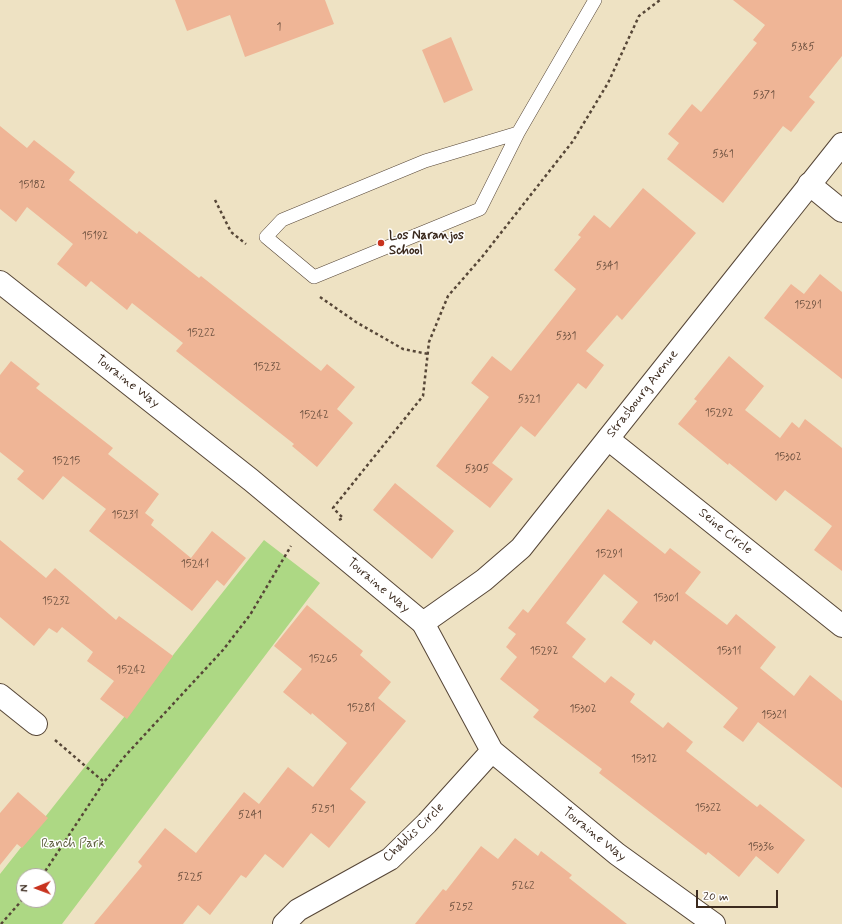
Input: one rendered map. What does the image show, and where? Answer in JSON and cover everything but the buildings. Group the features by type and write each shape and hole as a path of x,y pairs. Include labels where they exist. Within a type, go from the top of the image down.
{"street":[{"name":"Strasbourg Avenue","path":"423,623 484,580 521,548 842,144"},
{"path":"809,184 842,211"},
{"name":"Touraine Way","path":"0,282 251,480 423,623 492,751 617,854 714,924"},
{"name":"Seine Circle","path":"608,439 842,626"},
{"path":"0,695 36,724"},
{"name":"Chablis Circle","path":"284,924 298,910 390,859 427,823 492,751"}],"lane":[{"path":"518,132 425,161 282,220 266,237 314,277 480,209 518,132 596,0"}],"path":[{"path":"47,868 104,782 147,730 222,650 246,621 289,547 343,518 333,508 423,396 429,342 448,296 486,252 573,141 608,83 639,16 660,0"},
{"path":"36,724 104,782"},
{"path":"1,924 16,907"}],"green space":[{"name":"Ranch Park","path":"264,540 320,583 62,924 0,924 0,874"}],"place":[{"name":"Los Naranjos School","path":"381,243"}]}
